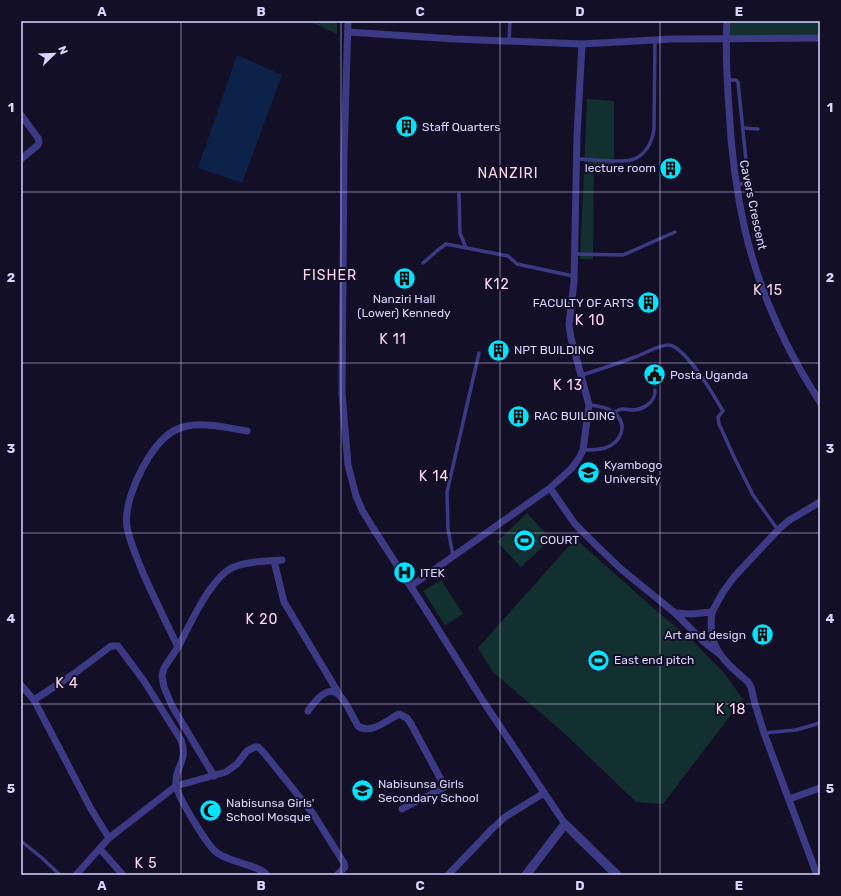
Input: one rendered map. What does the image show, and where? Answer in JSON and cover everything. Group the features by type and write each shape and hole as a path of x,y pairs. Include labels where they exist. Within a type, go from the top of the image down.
{"street":[{"path":"348,21 344,139 342,370 344,428 348,465 356,496 362,510 483,701 544,793 566,824 617,875"},
{"name":"Cavers Crescent","path":"727,21 727,80 731,145 736,186 745,231 760,282 772,311 790,348 820,402"},
{"path":"348,32 509,42 582,44 655,40 820,38"},
{"path":"411,586 550,488 572,468 583,450 589,404 582,375 570,338 569,325 573,276 576,159 582,44"},
{"path":"21,115 38,138 39,142 38,145 21,159"},
{"path":"178,647 152,593 129,537 126,516 131,496 148,459 162,440 171,432 186,426 199,425 247,431"},
{"path":"550,488 575,524 597,546 621,569 675,613 748,682 751,687 764,733 817,875"},
{"path":"718,653 712,637 710,625 712,612 723,592 734,577 778,530 788,521 820,502"},
{"path":"274,560 284,602 358,726 362,729 371,729 399,714 402,715 411,724 426,750 445,787 402,809"},
{"path":"214,776 172,706 164,687 162,676 164,668 178,647 209,591 232,567 246,563 282,560"},
{"path":"675,613 691,614 712,612"},
{"path":"34,700 75,673 111,646 118,646 144,681 181,740 184,755 178,772 176,786 200,831 215,852 245,865 262,870 267,875"},
{"path":"21,685 34,700 91,809 109,838"},
{"path":"308,710 317,699 326,692 331,690 339,694"},
{"path":"76,875 109,838 176,786 214,776 232,768 250,749 255,747 260,749 314,815 344,863 344,867 337,875"},
{"path":"789,799 820,788"},
{"path":"448,875 492,828 505,817 544,793"},
{"path":"526,875 566,824"},
{"path":"100,849 123,875"}],"lane":[{"path":"509,42 510,21"},
{"path":"576,159 629,161 644,152 653,140 655,40"},
{"path":"727,80 736,80 738,82 748,180 747,182 736,186"},
{"path":"743,128 758,129"},
{"path":"459,194 460,233 466,248"},
{"path":"574,254 623,254 675,232"},
{"path":"423,263 446,244 508,256 517,264 573,276"},
{"path":"582,375 636,357 660,347 669,345 681,351 690,361 723,411 718,417 720,424 753,495 778,530"},
{"path":"453,556 448,529 448,492 479,353"},
{"path":"614,412 623,409 633,410 645,406 654,400 656,395 655,390"},
{"path":"583,450 606,448 620,438 623,426 620,419 614,412 603,407 589,404"},
{"path":"764,733 796,730 820,723"},
{"path":"21,841 60,875"}],"green space":[{"path":"309,21 337,21 337,34"},
{"path":"727,21 820,21 820,39 724,40"},
{"path":"587,99 614,101 614,169 594,168 593,259 580,259"},
{"name":"COURT","path":"527,513 551,539 521,567 497,542"},
{"name":"East end pitch","path":"578,541 659,613 692,640 724,673 743,699 663,804 636,802 563,732 493,672 478,648 567,548"},
{"path":"441,580 463,614 445,625 423,591"}],"water":[{"path":"237,55 282,75 242,183 198,168"}],"place":[{"name":"Staff Quarters","path":"406,127"},
{"name":"lecture room","path":"671,168"},
{"name":"Nanziri Hall (Lower) Kennedy","path":"404,278"},
{"name":"FACULTY OF ARTS","path":"649,303"},
{"name":"NPT BUILDING","path":"498,350"},
{"name":"Posta Uganda","path":"654,375"},
{"name":"RAC BUILDING","path":"518,416"},
{"name":"Kyambogo University","path":"589,472"},
{"name":"COURT","path":"524,540"},
{"name":"ITEK","path":"405,573"},
{"name":"Art and design","path":"762,635"},
{"name":"East end pitch","path":"599,660"},
{"name":"Nabisunsa Girls Secondary School","path":"362,791"},
{"name":"Nabisunsa Girls' School Mosque","path":"211,810"}],"district":[{"name":"NANZIRI","path":"508,173"},
{"name":"FISHER","path":"330,275"},
{"name":"K12","path":"497,284"},
{"name":"K 15","path":"768,290"},
{"name":"K 10","path":"590,320"},
{"name":"K 11","path":"393,339"},
{"name":"K 13","path":"568,385"},
{"name":"K 14","path":"434,476"},
{"name":"K 20","path":"262,619"},
{"name":"K 4","path":"67,683"},
{"name":"K 18","path":"731,709"},
{"name":"K 5","path":"146,863"}]}
